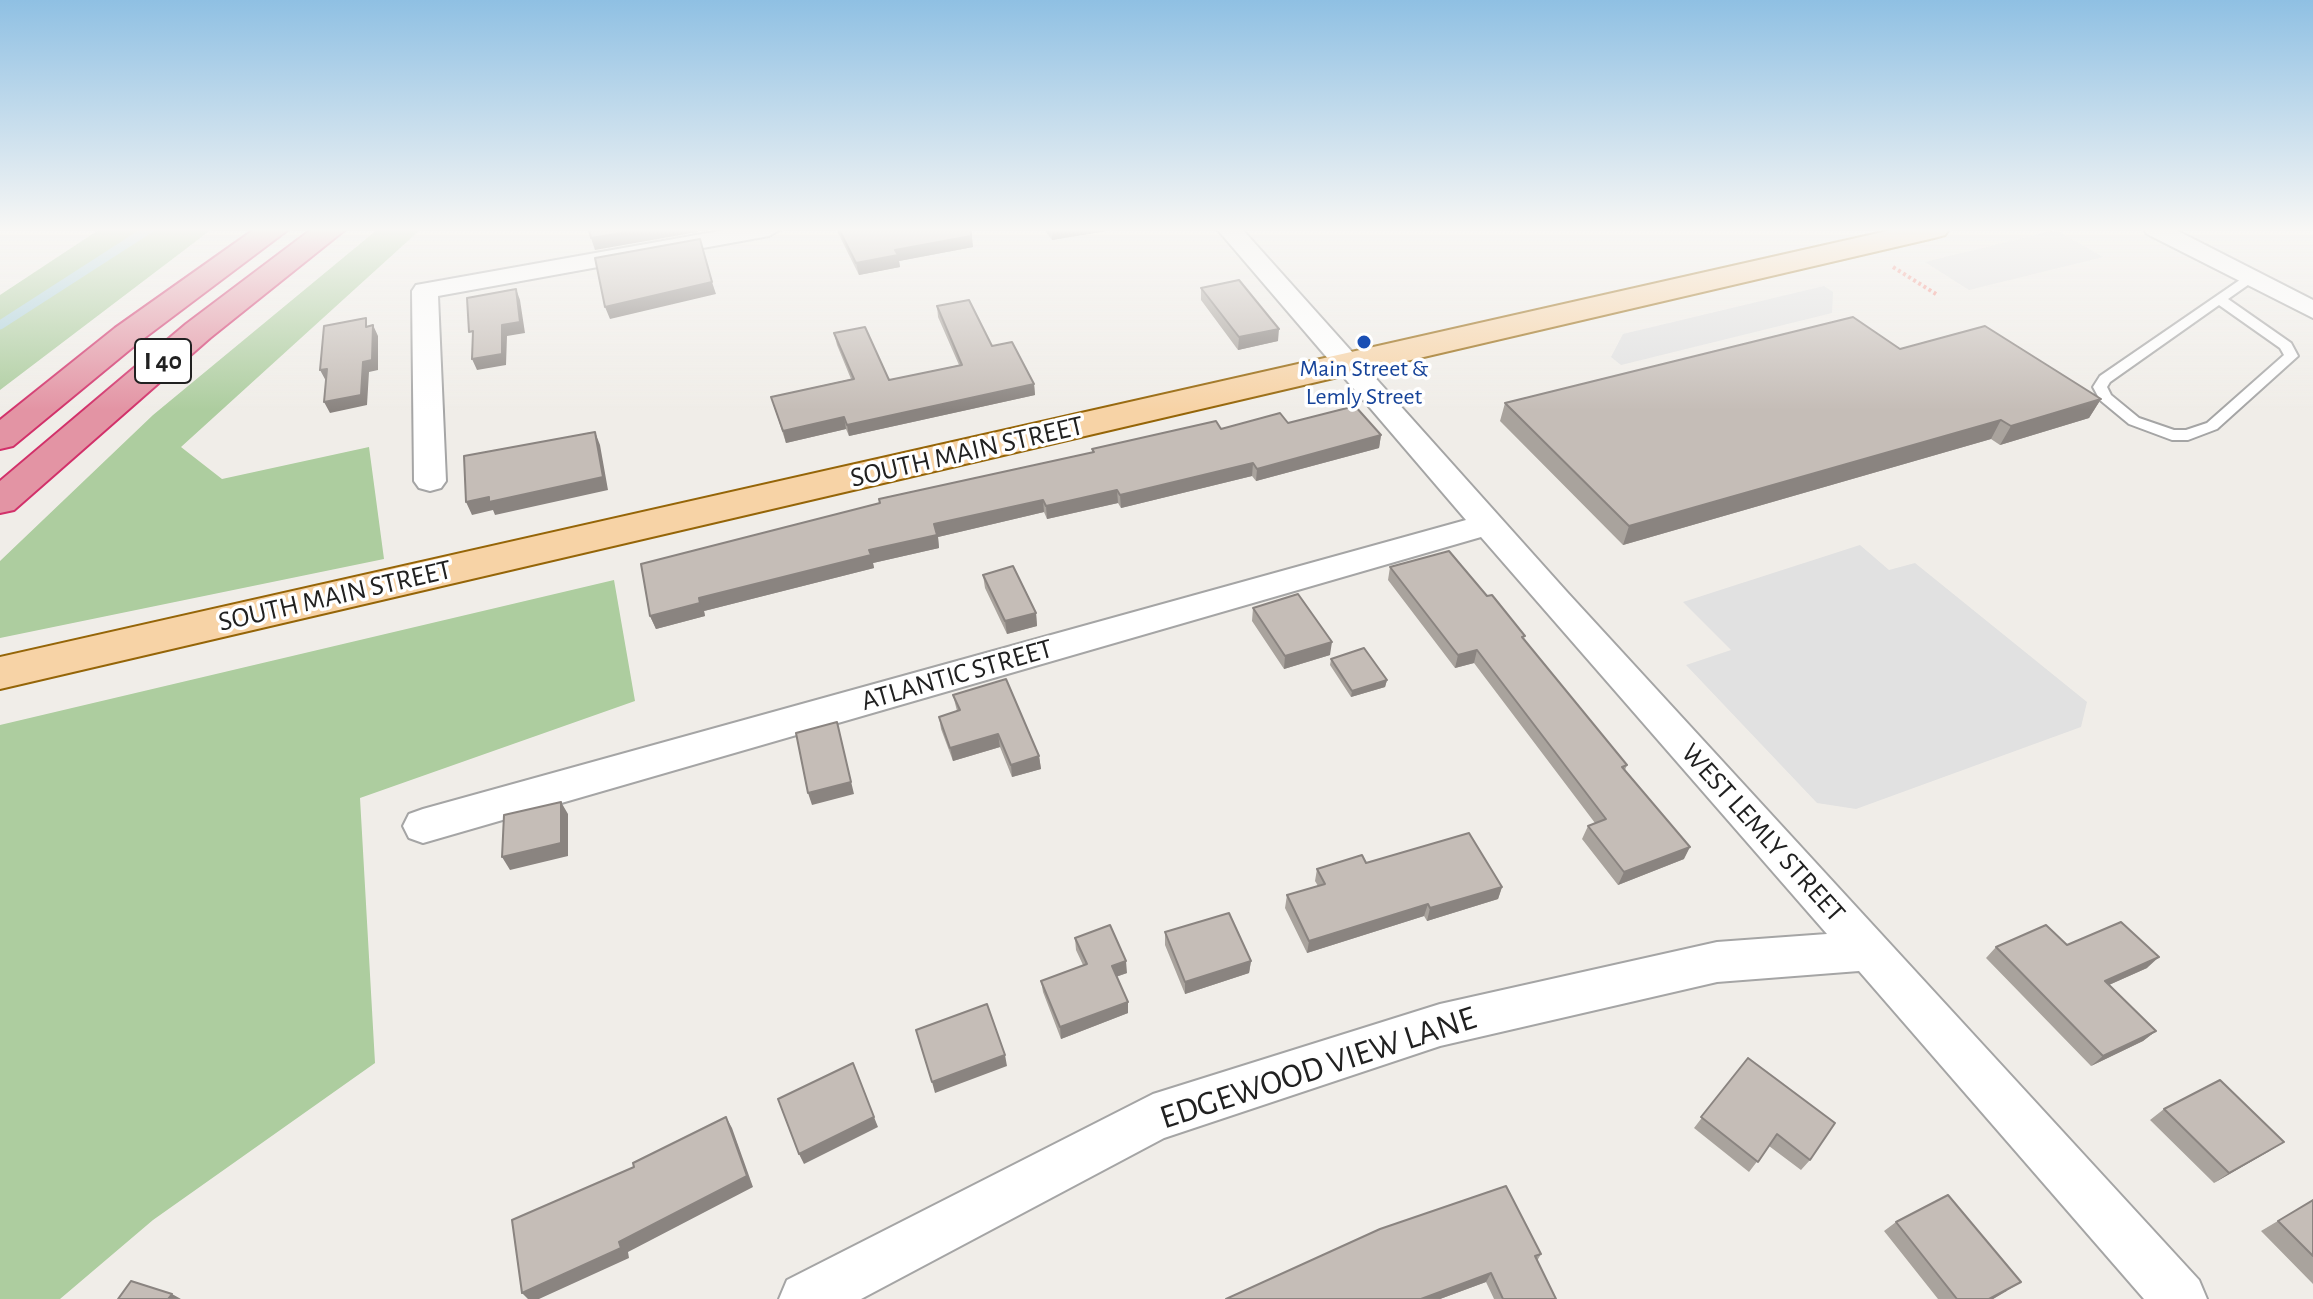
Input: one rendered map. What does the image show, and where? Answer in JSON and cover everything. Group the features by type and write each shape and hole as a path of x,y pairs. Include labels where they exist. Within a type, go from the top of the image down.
{"highway":[{"name":"I 40","path":"0,438 127,335 190,290"},
{"name":"I 40","path":"0,501 198,331 252,290"}],"main road":[{"name":"SOUTH MAIN STREET","path":"0,673 1672,290"}],"street":[{"path":"430,481 425,291 433,290"},
{"name":"WEST LEMLY STREET","path":"1283,290 1867,951 2180,1299"},
{"path":"2274,290 2313,310"},
{"name":"ATLANTIC STREET","path":"423,826 1490,524"},
{"name":"EDGEWOOD VIEW LANE","path":"806,1299 1168,1113 1455,1021 1717,962 1867,951"}],"lane":[{"path":"2219,299 2286,346 2291,356 2212,426 2188,435 2172,435 2134,421 2105,397 2100,387 2105,379 2232,290"}],"path":[{"path":"1929,290 1936,294"}],"green space":[{"path":"8,290 132,290 0,390 0,295"},
{"path":"305,290 354,290 181,447 222,479 369,447 384,559 0,638 0,561 153,415"},
{"path":"614,580 635,701 360,798 375,1063 153,1220 60,1299 0,1299 0,725"}],"shaded area":[{"path":"1809,290 1833,292 1832,313 1621,365 1611,357 1623,334"},
{"path":"1860,545 1889,570 1915,563 2087,702 2081,727 1856,809 1817,803 1686,665 1731,650 1683,602"}],"building":[{"path":"516,290 520,322 502,325 502,354 472,359 473,331 469,332 467,298"},
{"path":"601,290 679,290 605,307"},
{"path":"1202,290 1247,290 1279,329 1239,337"},
{"path":"969,300 992,346 1012,342 1034,384 847,425 844,417 783,431 771,397 854,379 834,333 865,327 889,380 962,365 937,306"},
{"path":"1853,317 1900,349 1985,326 2101,399 2011,426 2001,420 1629,526 1505,403"},
{"path":"366,318 366,327 373,325 372,360 363,362 361,395 324,402 327,369 320,370 324,326"},
{"path":"1355,406 1381,435 1257,469 1253,463 1120,495 1117,490 1046,506 1043,500 934,524 937,535 869,550 871,555 699,598 700,603 650,616 641,564 880,503 879,499 1094,452 1092,449 1216,421 1221,429 1280,413 1288,423"},
{"path":"595,432 603,477 489,502 489,497 466,502 464,456"},
{"path":"1449,551 1487,596 1492,595 1525,636 1522,637 1627,765 1622,767 1690,847 1624,872 1588,826 1606,819 1477,650 1458,655 1390,567"},
{"path":"1013,566 1036,613 1005,621 983,575"},
{"path":"1298,594 1332,642 1285,656 1253,608"},
{"path":"1364,648 1387,680 1352,691 1331,659"},
{"path":"1006,679 1039,756 1011,765 998,734 950,748 939,717 960,710 953,695"},
{"path":"837,722 851,782 808,793 796,733"},
{"path":"561,802 561,843 502,857 504,815"},
{"path":"1469,833 1502,887 1430,908 1428,904 1309,941 1287,895 1325,884 1317,869 1362,855 1366,863"},
{"path":"1229,913 1251,961 1185,982 1165,932"},
{"path":"2121,922 2159,957 2105,981 2156,1031 2103,1056 1996,947 2046,925 2067,945"},
{"path":"1110,925 1126,961 1112,966 1128,1002 1060,1027 1041,981 1087,964 1075,938"},
{"path":"987,1004 1005,1055 932,1082 916,1030"},
{"path":"1748,1058 1835,1123 1810,1160 1777,1134 1758,1162 1701,1117"},
{"path":"853,1063 874,1117 799,1154 778,1099"},
{"path":"2220,1080 2284,1142 2229,1173 2164,1109"},
{"path":"726,1117 747,1176 619,1242 621,1248 522,1293 512,1220 634,1167 633,1163"},
{"path":"1506,1186 1541,1254 1535,1256 1556,1299 1503,1299 1491,1273 1421,1299 1226,1299 1380,1229"},
{"path":"1948,1195 2021,1282 1989,1299 1957,1299 1896,1222"},
{"path":"2313,1200 2313,1256 2278,1221"},
{"path":"131,1281 172,1294 168,1299 118,1299"}],"waterway":[{"path":"0,325 55,290"}],"place":[{"name":"Main Street & Lemly Street","path":"1364,342"}]}
